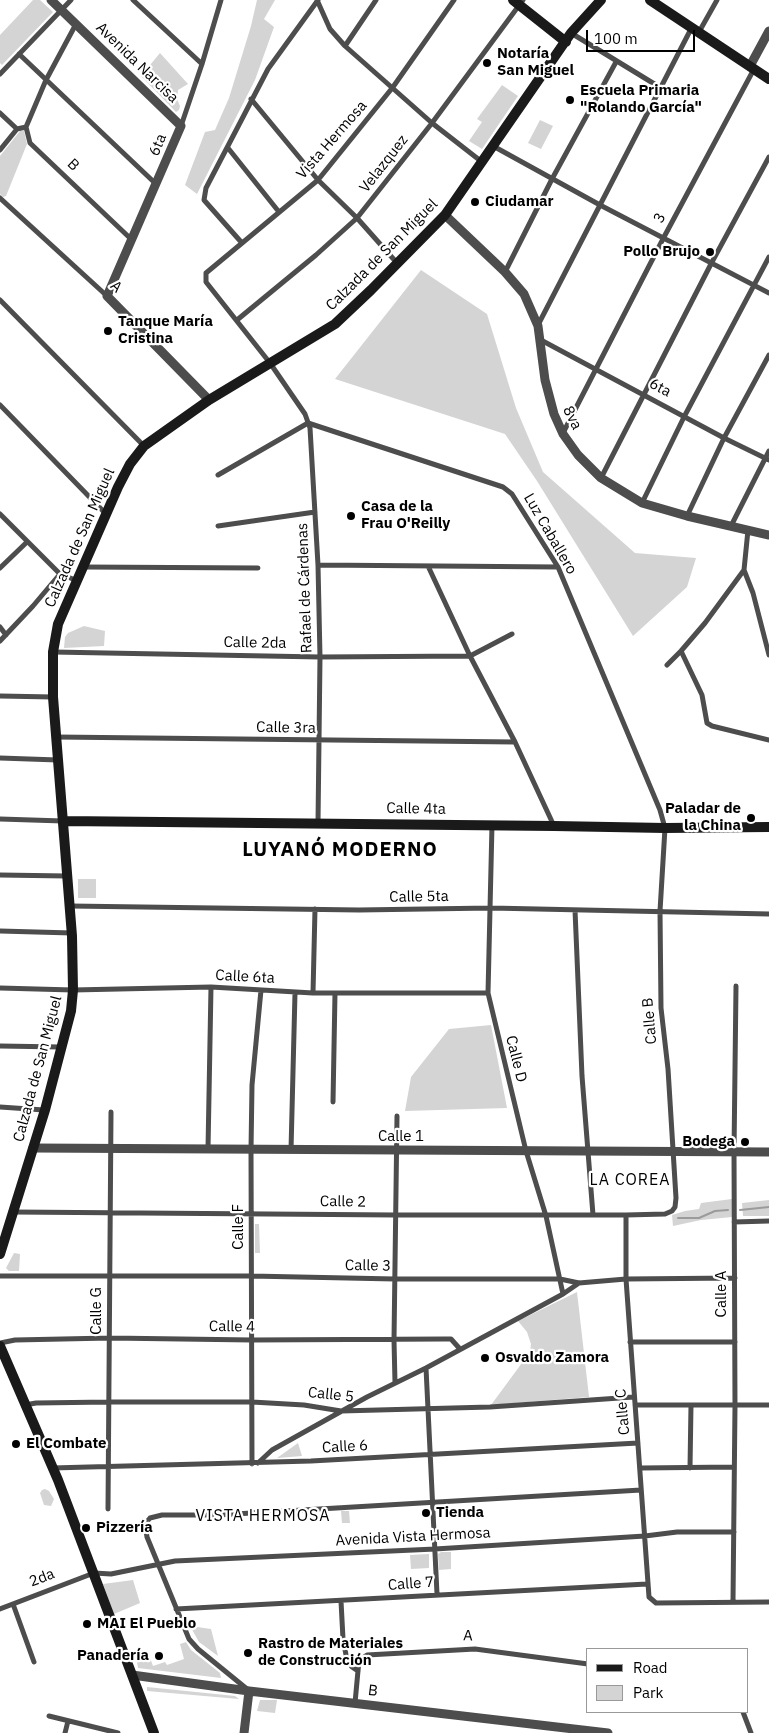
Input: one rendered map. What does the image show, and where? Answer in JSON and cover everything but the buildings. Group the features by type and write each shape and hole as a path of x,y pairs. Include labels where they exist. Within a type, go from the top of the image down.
{"main road":[{"name":"Calzada de San Miguel","path":"0,1254 44,1110 71,1011 73,990 72,934 53,697 53,652 58,624 118,487 130,464 144,446 209,400 335,324 398,263 444,215 568,37 601,0"},
{"path":"650,0 769,79"},
{"path":"518,2 568,37"},
{"name":"Calle 4ta","path":"63,821 665,828 769,827"},
{"path":"0,1344 3,1362 25,1405 52,1468 154,1733"}],"street":[{"name":"Avenida Narcisa","path":"51,0 181,126"},
{"path":"0,74 71,0"},
{"path":"133,0 202,64"},
{"path":"318,0 330,29 345,46 432,123 482,162"},
{"path":"242,243 204,200 206,188 268,69 318,0"},
{"path":"345,46 376,0"},
{"name":"Vista Hermosa","path":"237,320 206,282 206,273 318,180 392,88 454,0"},
{"path":"538,326 661,88 695,29 717,0"},
{"name":"6ta","path":"107,296 181,126 202,64 219,1"},
{"name":"Velazquez","path":"237,320 316,255 357,218 432,123 518,2"},
{"path":"0,150 17,129 26,127 46,80 76,23"},
{"path":"752,67 769,31"},
{"path":"568,37 661,88"},
{"path":"19,54 156,184"},
{"path":"505,272 552,179 616,62"},
{"name":"3","path":"563,434 752,67"},
{"path":"252,99 318,180 357,218 398,263"},
{"path":"0,113 17,129"},
{"name":"B","path":"26,127 30,143 132,241"},
{"path":"492,146 769,293"},
{"path":"228,148 278,212"},
{"path":"601,478 712,262 769,157"},
{"name":"A","path":"0,199 107,296 209,400"},
{"name":"8va","path":"444,215 505,272 524,294 538,326 538,338 547,388 554,414 563,434 578,455 601,478 642,503 730,527 769,535"},
{"path":"642,503 684,417 769,257"},
{"path":"0,300 144,446"},
{"path":"237,320 270,363"},
{"name":"6ta","path":"538,338 724,438 767,458"},
{"path":"687,516 724,438 769,355"},
{"name":"Rafael de Cárdenas","path":"270,363 299,404 308,423 318,565 320,657 318,823"},
{"path":"0,405 106,514"},
{"path":"218,475 308,423"},
{"name":"Luz Caballero","path":"308,423 503,487 512,494 558,566 656,801 665,828"},
{"path":"730,527 769,451"},
{"path":"218,526 315,512"},
{"path":"0,514 60,574 78,581"},
{"path":"748,530 744,570 753,593 769,655"},
{"path":"0,568 27,542"},
{"path":"318,565 558,566"},
{"path":"428,566 470,656 515,742 554,826"},
{"path":"84,567 258,568"},
{"path":"667,664 681,651 744,570"},
{"path":"0,641 60,574"},
{"path":"0,627 6,635"},
{"name":"Calle 2da","path":"53,652 320,657 470,656 512,634"},
{"path":"681,651 702,695 706,723 769,740"},
{"path":"0,696 53,697"},
{"name":"Calle 3ra","path":"56,737 515,742"},
{"path":"0,758 58,760"},
{"path":"0,819 63,821"},
{"name":"Calle D","path":"492,825 488,993 526,1151 546,1216 563,1294"},
{"name":"Calle B","path":"665,828 660,911 661,1008 668,1066 676,1198 672,1211"},
{"path":"0,875 67,876"},
{"name":"Calle 5ta","path":"69,906 315,909 491,908 769,914"},
{"path":"313,993 315,909"},
{"path":"576,910 582,1067 593,1215"},
{"path":"0,931 72,934"},
{"name":"Calle A","path":"733,1601 736,986"},
{"path":"208,1150 211,987"},
{"name":"Calle 6ta","path":"0,988 73,990 211,987 295,993 488,993"},
{"name":"Calle F","path":"255,1463 252,1402 251,1150 252,1085 262,990"},
{"path":"291,1150 295,993"},
{"path":"333,1102 335,993"},
{"path":"0,1046 61,1048"},
{"path":"0,1107 44,1110"},
{"name":"Calle G","path":"108,1509 111,1112"},
{"path":"395,1383 397,1116"},
{"name":"Calle 1","path":"33,1148 769,1152"},
{"name":"Calle 2","path":"13,1212 546,1216 664,1214 672,1211"},
{"name":"Calle C","path":"626,1215 626,1279 649,1597 656,1603 733,1601"},
{"path":"734,1222 769,1221"},
{"name":"Calle 3","path":"0,1276 560,1279 579,1283 626,1279 735,1278"},
{"path":"255,1463 272,1450 563,1294 579,1283"},
{"name":"Calle 4","path":"0,1344 15,1340 110,1338 252,1340 451,1339 460,1349"},
{"path":"630,1342 735,1342"},
{"path":"426,1368 437,1594"},
{"name":"Calle 5","path":"25,1405 36,1403 109,1402 252,1402 304,1404 341,1412 490,1407 634,1397"},
{"path":"635,1405 769,1405"},
{"path":"690,1468 691,1405"},
{"name":"Calle 6","path":"52,1468 255,1463 638,1443"},
{"path":"641,1468 734,1467"},
{"path":"244,1733 249,1691 192,1643 176,1609 145,1528 146,1522 150,1518 641,1490"},
{"name":"Avenida Vista Hermosa","path":"94,1573 111,1574 176,1561 435,1549 645,1536 677,1532 734,1532"},
{"name":"2da","path":"0,1609 94,1573"},
{"name":"Calle 7","path":"176,1609 647,1584"},
{"path":"340,1601 347,1660 358,1671 355,1703"},
{"path":"733,1601 769,1602"},
{"path":"13,1604 34,1662"},
{"name":"A","path":"358,1671 360,1660 367,1655 455,1649 475,1649 586,1664"},
{"name":"B","path":"132,1675 249,1691 612,1733"},
{"path":"743,1713 751,1733"},
{"path":"49,1716 118,1733"},
{"path":"65,1733 68,1721"}],"green space":[{"path":"33,0 40,0 53,12 2,65 0,63 0,35"},
{"path":"257,0 275,0 264,19 274,27 255,80 197,194 185,185 205,132 215,130 229,98"},
{"path":"160,53 188,84 178,90 177,99 180,106 176,112 141,76"},
{"path":"502,85 518,96 482,149 469,141 482,122 477,119"},
{"path":"540,120 553,126 541,149 528,143"},
{"path":"20,131 24,131 27,144 6,196 3,197 0,194 0,156"},
{"path":"421,270 487,314 516,408 543,472 635,553 696,558 687,587 633,636 537,481 505,434 335,379"},
{"path":"84,626 105,631 104,646 64,648 65,637 68,633"},
{"path":"78,879 96,879 96,898 78,898"},
{"path":"491,1025 507,1108 405,1111 411,1077 449,1029"},
{"path":"732,1199 732,1217 701,1220 673,1226 672,1215 699,1209 701,1203"},
{"path":"769,1200 769,1216 743,1216 742,1203"},
{"path":"255,1224 259,1224 260,1253 255,1253"},
{"path":"14,1253 20,1254 19,1271 9,1271 6,1268"},
{"path":"577,1292 589,1397 491,1405 530,1352 531,1344 527,1332 518,1321"},
{"path":"298,1443 302,1456 277,1458"},
{"path":"45,1489 49,1491 54,1499 51,1506 44,1505 40,1493"},
{"path":"341,1511 349,1511 350,1523 342,1523"},
{"path":"441,1552 451,1552 451,1569 439,1570 438,1554"},
{"path":"429,1554 429,1568 411,1569 410,1555"},
{"path":"133,1580 140,1603 114,1614 103,1584"},
{"path":"190,1626 211,1629 218,1656 199,1642"},
{"path":"186,1642 191,1650 220,1673 221,1678 138,1668 137,1662 150,1658 153,1666 165,1662 167,1665 184,1659 180,1644"},
{"path":"147,1687 235,1696 239,1699 147,1691"},
{"path":"260,1700 277,1700 275,1713 257,1711"}],"waterway":[{"path":"740,1210 769,1207"},
{"path":"678,1218 699,1218 715,1211 728,1210"}],"place":[{"name":"Notaría San Miguel","path":"487,63"},
{"name":"Escuela Primaria \"Rolando García\"","path":"570,100"},
{"name":"Ciudamar","path":"475,202"},
{"name":"Pollo Brujo","path":"710,252"},
{"name":"Tanque María Cristina","path":"108,331"},
{"name":"Casa de la Frau O'Reilly","path":"351,516"},
{"name":"Paladar de la China","path":"751,818"},
{"name":"Bodega","path":"745,1142"},
{"name":"Osvaldo Zamora","path":"485,1358"},
{"name":"El Combate","path":"16,1444"},
{"name":"Tienda","path":"426,1513"},
{"name":"Pizzería","path":"86,1528"},
{"name":"MAI El Pueblo","path":"87,1624"},
{"name":"Rastro de Materiales de Construcción","path":"248,1653"},
{"name":"Panadería","path":"159,1656"}],"district":[{"name":"LUYANÓ MODERNO","path":"340,850"},
{"name":"LA COREA","path":"630,1180"},
{"name":"VISTA HERMOSA","path":"263,1516"}]}
